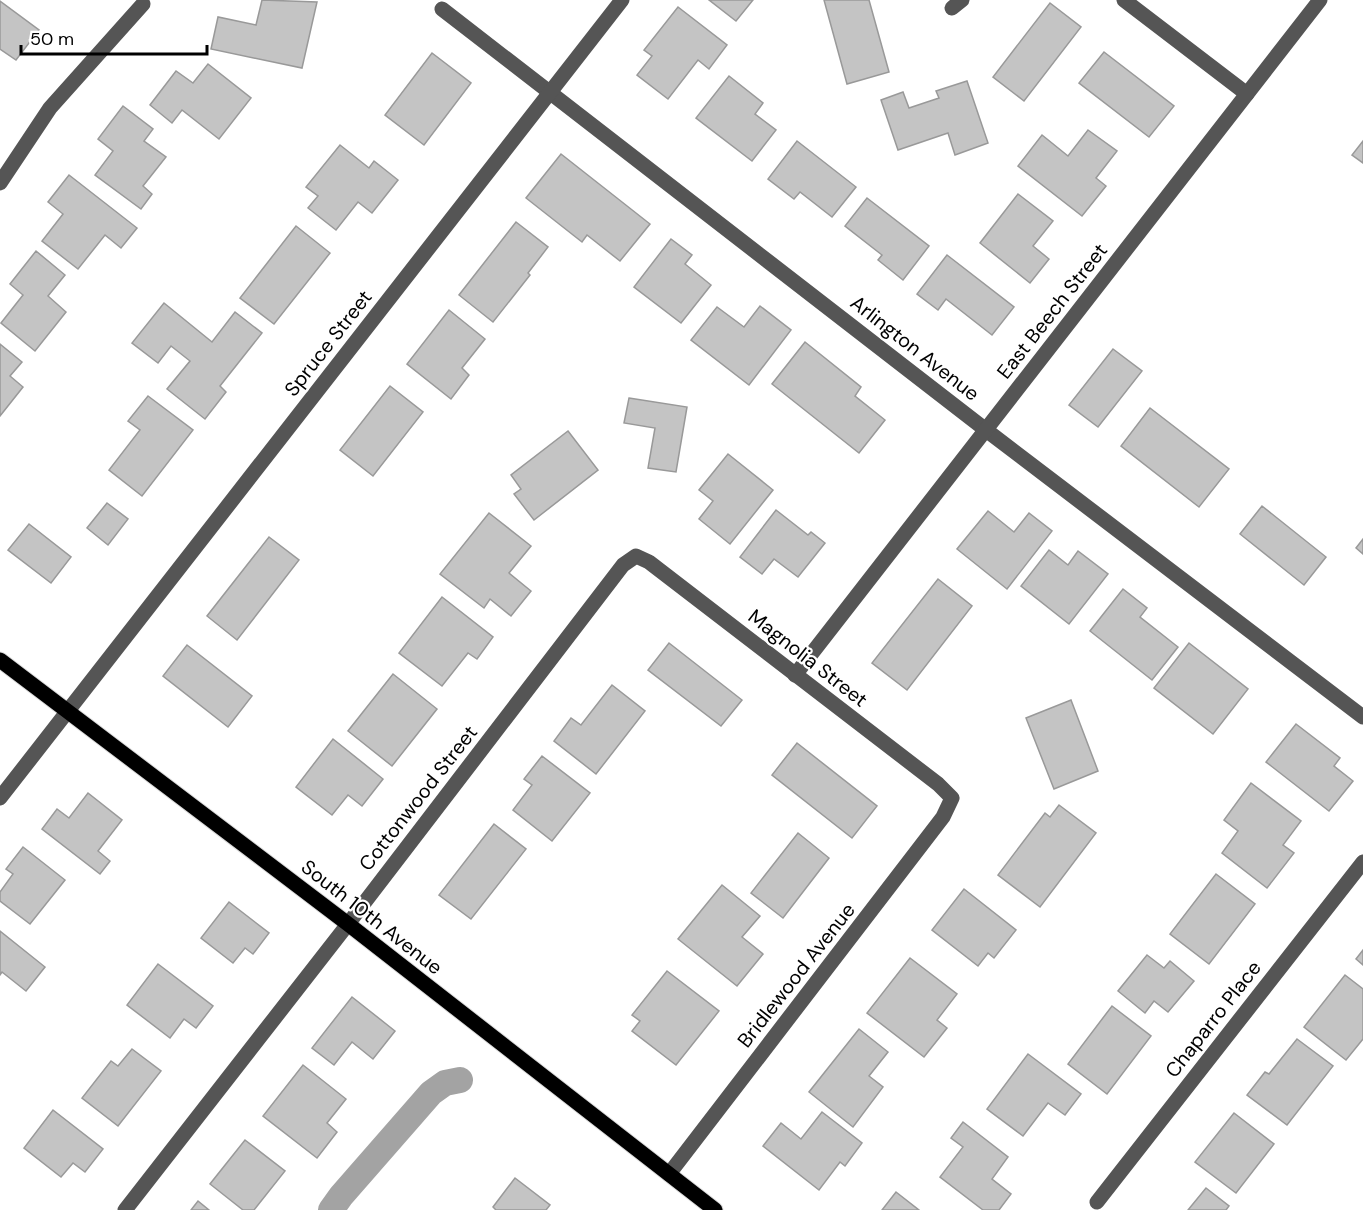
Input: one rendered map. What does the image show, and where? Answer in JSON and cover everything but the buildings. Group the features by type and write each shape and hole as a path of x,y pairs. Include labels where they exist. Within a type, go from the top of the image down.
{"main road":[{"name":"South 10th Avenue","path":"0,660 348,924 715,1210"}],"street":[{"name":"Spruce Street","path":"0,798 622,0"},
{"path":"1124,0 1247,94"},
{"name":"East Beech Street","path":"795,675 1320,0"},
{"path":"0,183 50,108 143,4"},
{"name":"Arlington Avenue","path":"442,9 986,430 1363,717"},
{"name":"Magnolia Street","path":"636,556 649,562 938,784 952,798"},
{"name":"Cottonwood Street","path":"124,1210 348,924 623,565 636,556"},
{"name":"Bridlewood Avenue","path":"669,1174 943,817 952,798"},
{"name":"Chaparro Place","path":"1097,1202 1363,862"}],"waterway":[{"path":"331,1210 431,1093 445,1083 460,1080"}]}
